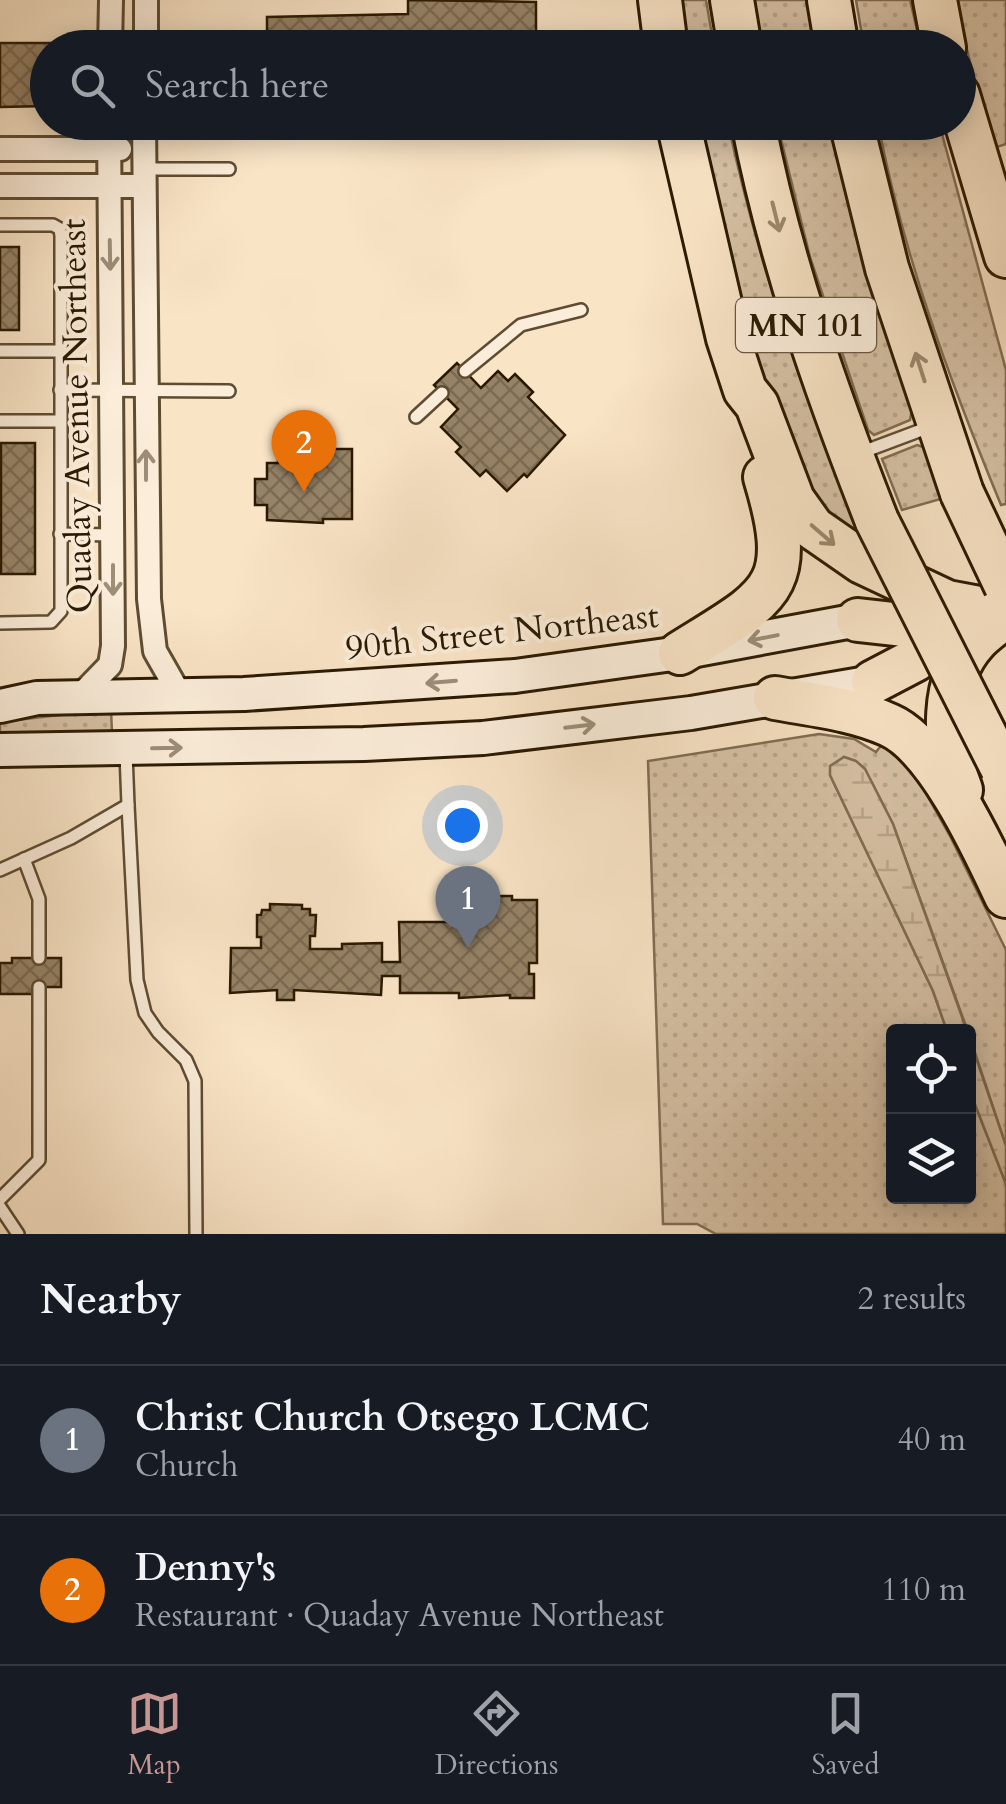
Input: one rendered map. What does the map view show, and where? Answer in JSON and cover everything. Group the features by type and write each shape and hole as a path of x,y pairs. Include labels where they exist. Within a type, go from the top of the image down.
{"highway":[{"path":"660,0 664,30"},
{"path":"732,0 737,30"},
{"path":"829,0 834,30"},
{"path":"935,0 941,30"},
{"path":"680,653 767,594 779,568 781,542 745,409 745,390 710,267 682,140"},
{"name":"MN 101","path":"757,140 792,285 876,521 1004,771"},
{"name":"MN 101","path":"856,140 887,268 962,493 991,614"},
{"path":"971,140 1006,256"},
{"path":"745,390 757,405 793,500 814,528 845,553 991,614"},
{"path":"858,620 930,628 991,614"},
{"path":"874,682 991,614"},
{"path":"991,614 955,677 948,748 979,837 1006,896"},
{"path":"776,698 863,715 898,730 916,744 934,767 979,837"}],"main road":[{"name":"90th Street Northeast","path":"0,706 37,698 264,693 515,676 680,653 858,620"},
{"path":"0,750 483,738 691,713 874,682"}],"street":[{"path":"110,30 111,0"},
{"path":"146,0 146,30"},
{"name":"Quaday Avenue Northeast","path":"79,697 110,665 113,646 109,140"},
{"name":"Quaday Avenue Northeast","path":"144,140 149,599 155,651 180,695"},
{"path":"0,150 109,149 144,168"},
{"path":"0,186 109,186 144,168"}],"lane":[{"path":"144,168 230,169"},
{"path":"0,225 53,224 60,230 61,611 51,622 0,623"},
{"path":"465,371 522,325 582,310"},
{"path":"0,351 60,351"},
{"path":"60,390 229,392"},
{"path":"416,417 442,392"},
{"path":"0,421 60,421"},
{"path":"852,456 939,423"},
{"path":"60,534 113,535"},
{"path":"126,748 137,980 145,1013 186,1060 194,1081 196,1234"},
{"path":"0,870 71,838 128,806"},
{"path":"24,859 39,899 39,958"},
{"path":"0,1199 38,1160 39,987"},
{"path":"0,1207 18,1234"}],"green space":[{"path":"678,0 706,0 711,30 682,30"},
{"path":"754,0 810,0 815,30 758,30"},
{"path":"856,0 910,0 917,30 861,30"},
{"path":"955,0 1006,0 1006,144 991,149 976,87 976,30 962,30"},
{"path":"699,140 732,140 754,232 787,338 867,548 814,520 740,329"},
{"path":"781,140 836,140 855,230 912,409 910,420 874,435 868,430 810,257"},
{"path":"881,140 944,140 1006,370 1006,504 1001,505 930,317"},
{"path":"917,445 929,449 951,496 902,510 882,459"},
{"path":"111,709 112,733 0,733 0,722"},
{"path":"819,734 854,739 876,752 883,743 914,772 1006,950 1006,1146 976,1056 976,1024 965,1024 893,824 865,769 844,757 830,775 933,991 945,1024 886,1024 886,1204 976,1204 976,1107 1006,1184 1006,1234 716,1234 697,1224 663,1224 648,761"},
{"path":"844,757 865,769 893,824 964,1024 945,1024 933,991 830,775 830,766"},
{"path":"976,1058 1006,1146 1006,1184 976,1107"}],"building":[{"path":"408,0 536,2 536,30 267,30 267,17 408,14"},
{"path":"0,43 30,43 30,106 0,107"},
{"path":"0,247 19,247 19,330 0,330"},
{"path":"457,363 481,388 498,371 508,381 515,374 533,392 528,397 565,435 527,477 524,474 507,491 486,470 480,476 456,452 461,447 441,427 458,409 434,385"},
{"path":"1,443 35,443 35,574 1,574"},
{"path":"331,449 352,449 352,519 323,519 323,523 267,520 267,505 255,505 255,479 267,479 267,463 278,463 278,456 331,456"},
{"path":"479,896 537,900 537,963 529,963 529,974 534,974 534,998 400,993 400,976 382,976 381,995 294,990 294,1000 277,1000 277,990 230,993 231,948 261,948 257,915 270,910 270,904 302,905 302,909 310,909 310,915 316,915 310,949 382,943 382,962 400,962 399,922 453,922 453,900 479,900"},
{"path":"12,958 61,958 61,987 37,987 37,994 0,994 0,963 12,963"}],"place":[{"name":"Denny's","path":"304,492"},
{"name":"Christ Church Otsego LCMC","path":"468,948"}]}
